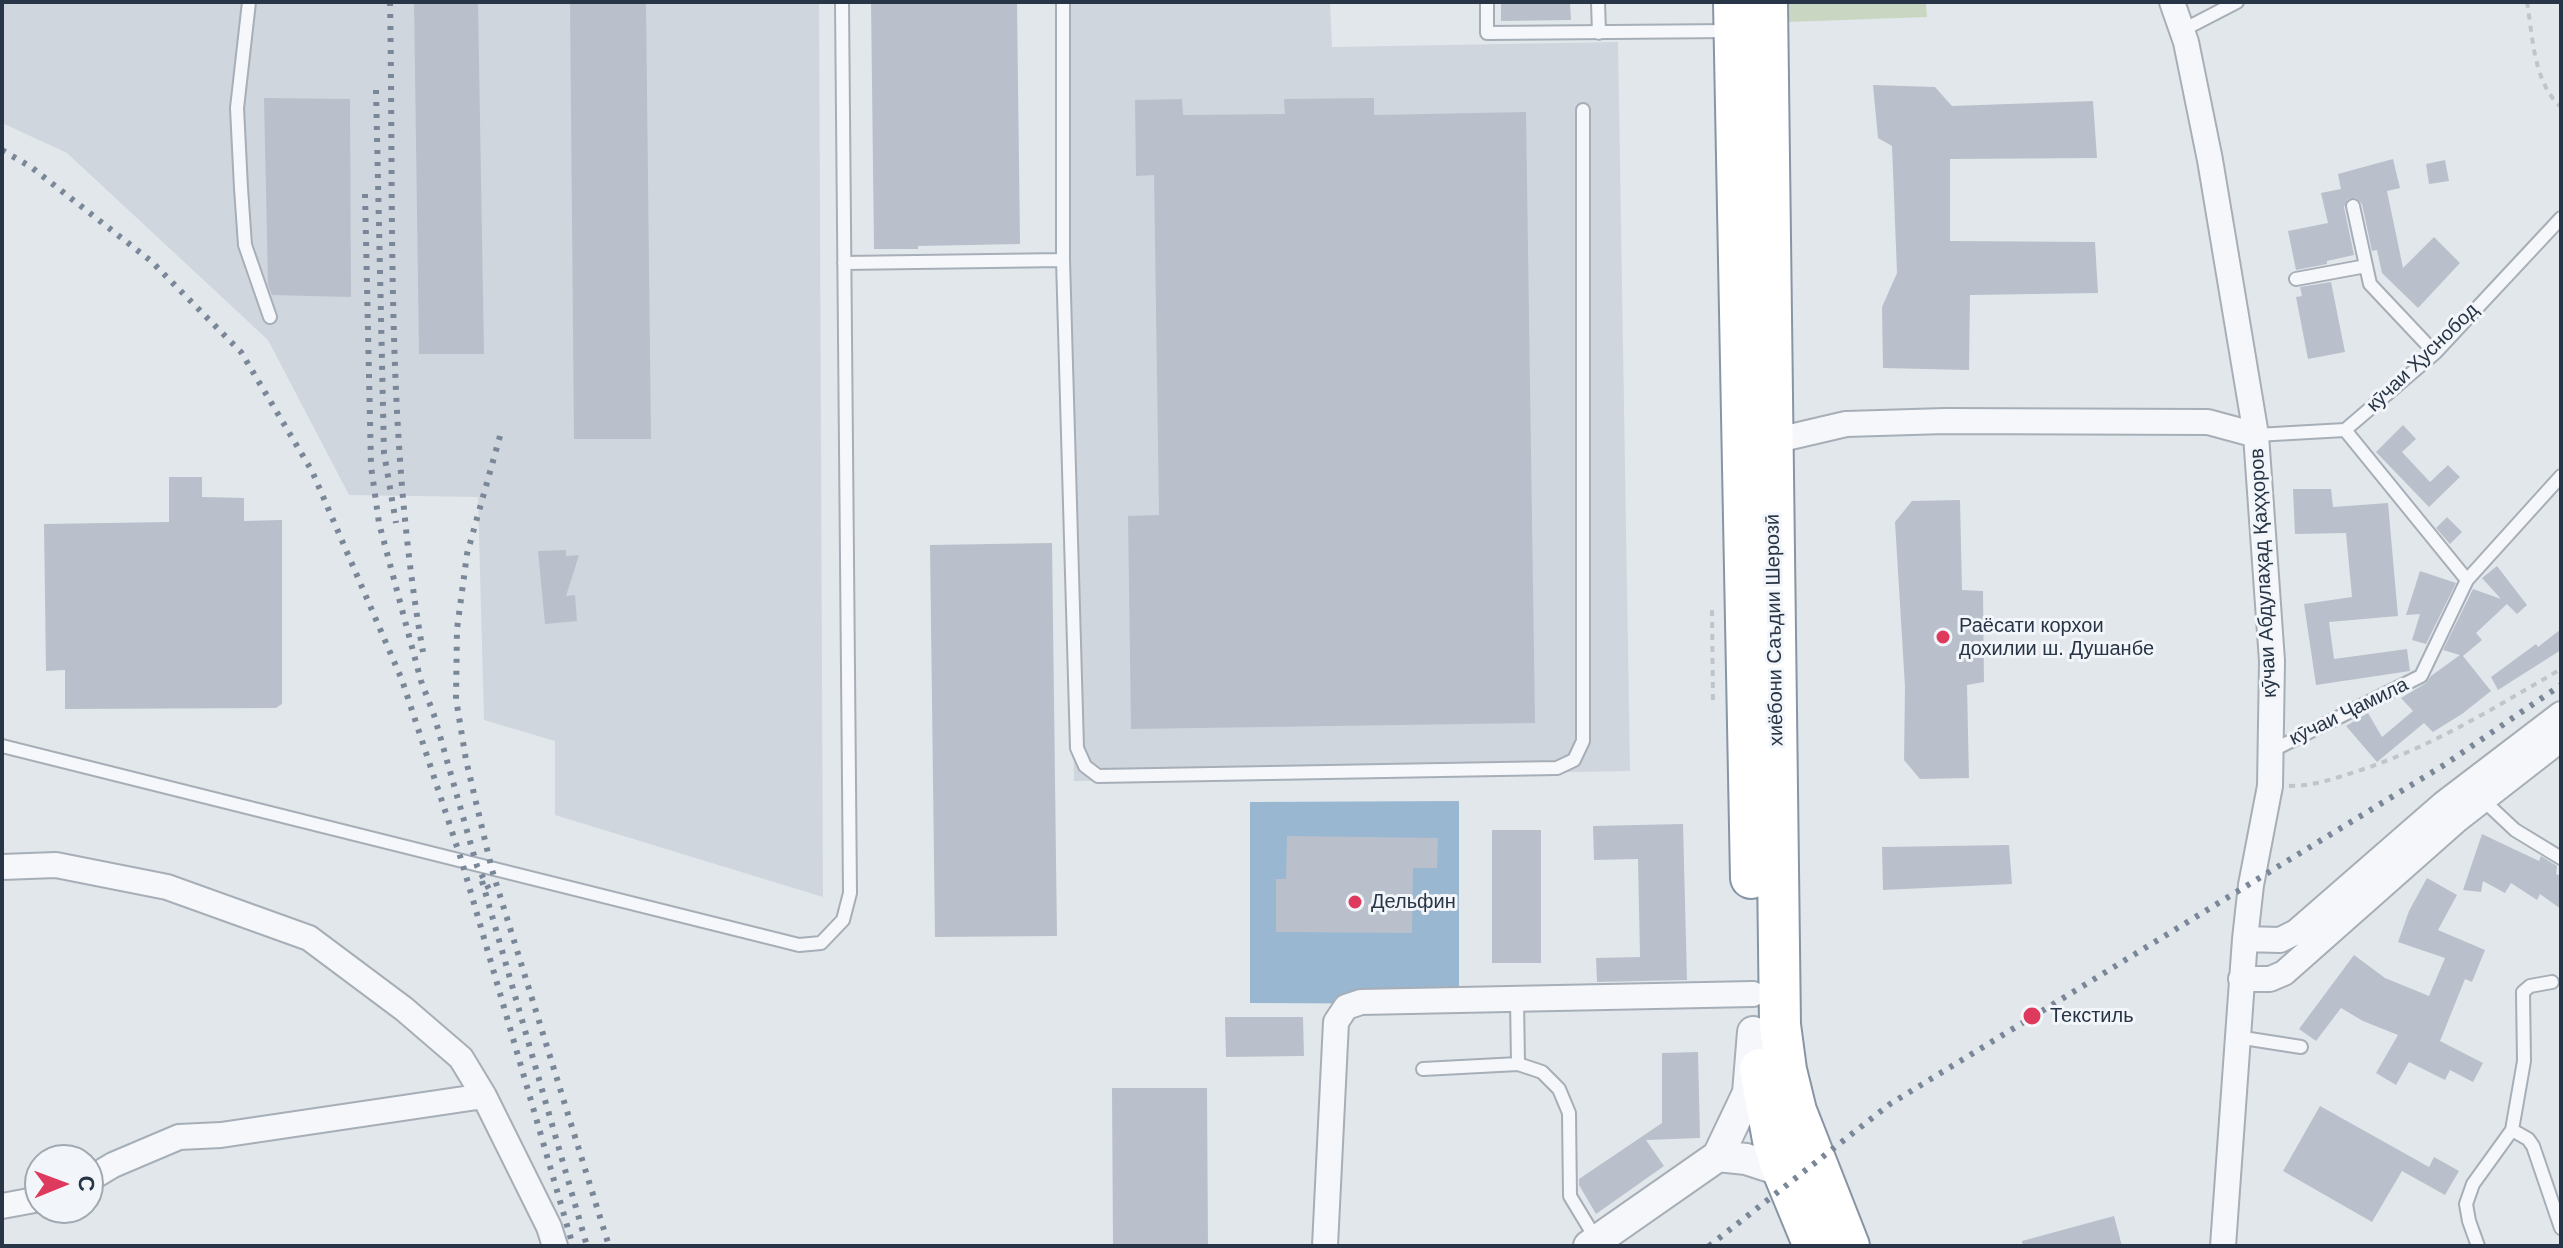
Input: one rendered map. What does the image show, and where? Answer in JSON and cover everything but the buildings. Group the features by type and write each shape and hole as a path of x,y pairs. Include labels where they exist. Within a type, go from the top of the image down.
{"highway":[{"name":"хиёбони Саъдии Шерозӣ","path":"1767,2 1780,1025 1820,1245"},
{"name":"хиёбони Саъдии Шерозӣ","path":"1734,16 1753,1013 1773,1140 1783,1171 1820,1245"}],"street":[{"name":"кӯчаи Абдулаҳад Қаҳҳоров","path":"2172,2 2183,30 2210,160 2256,435 2272,661 2270,786 2251,885 2245,939 2223,1246"},
{"path":"1773,441 1846,424 1945,421 2208,422 2256,435"},
{"path":"2245,939 2280,940 2296,932 2443,804 2561,714"},
{"path":"2241,979 2270,979 2284,973 2482,799 2561,739"},
{"path":"2,867 56,865 167,887 309,938 404,1009 461,1058 484,1096 549,1227 555,1246"},
{"path":"1325,1246 1336,1022 1346,1007 1361,1002 1517,999 1753,1013 1748,1093 1718,1156 1593,1243"},
{"path":"104,1170 179,1137 221,1135 484,1096"},
{"path":"1718,1156 1746,1159 1783,1171"},
{"path":"2,1206 24,1202"}],"lane":[{"path":"249,2 237,108 241,188 245,245 270,317"},
{"path":"2,746 799,945 821,943 843,920 850,893 842,2"},
{"path":"1063,2 1063,260 1077,748 1085,766 1098,776 1557,768 1574,760 1583,741 1583,110"},
{"path":"1487,2 1487,33 1599,33 1734,16"},
{"path":"1598,2 1599,33"},
{"path":"2183,30 2237,2"},
{"path":"2353,206 2370,284 2435,353"},
{"name":"кӯчаи Ҳуснобод","path":"2345,430 2435,353 2561,218"},
{"path":"844,263 1063,260"},
{"path":"2296,279 2366,266"},
{"path":"2256,435 2345,430 2467,580"},
{"name":"кӯчаи Ҷамила","path":"2271,751 2421,676 2467,580 2561,476"},
{"path":"2482,799 2515,830 2561,858"},
{"path":"2478,1246 2466,1213 2468,1194 2512,1130 2524,1061 2523,992 2530,986 2552,982"},
{"path":"1517,999 1518,1064"},
{"path":"2237,1037 2301,1047"},
{"path":"1423,1069 1518,1064 1542,1072 1559,1089 1569,1113 1570,1196 1593,1243"},
{"path":"2512,1130 2528,1139 2533,1146 2561,1228"}],"path":[{"path":"2527,2 2538,66 2549,97 2561,107"},
{"path":"1712,610 1713,703"},
{"path":"2270,786 2312,786 2398,758 2443,737 2561,669"}],"shaded area":[{"path":"2,2 819,2 823,897 555,815 555,741 484,720 478,497 349,495 268,340 67,153 2,123"},
{"path":"1061,2 1330,2 1332,47 1618,42 1630,771 1074,781"}],"green space":[{"path":"1786,2 1926,2 1927,17 1787,22"}],"water":[{"name":"Дельфин","path":"1459,801 1459,1004 1250,1003 1250,802"}],"railway":[{"path":"390,2 397,410 402,491 423,652"},
{"path":"376,90 384,453 396,523"},
{"path":"2,150 31,167 151,261 241,352 312,471 402,680 462,862 573,1246"},
{"path":"365,194 371,466 379,523 421,681 434,715 477,866 490,891"},
{"path":"500,436 467,554 457,629 456,699 466,760 492,870 609,1246"},
{"path":"1709,1246 1890,1104 2444,765 2561,685"},
{"path":"482,881 587,1246"}],"place":[{"name":"Раёсати корхои дохилии ш. Душанбе","path":"1943,637"},
{"name":"Дельфин","path":"1355,902"},
{"name":"Текстиль","path":"2032,1016"}]}
